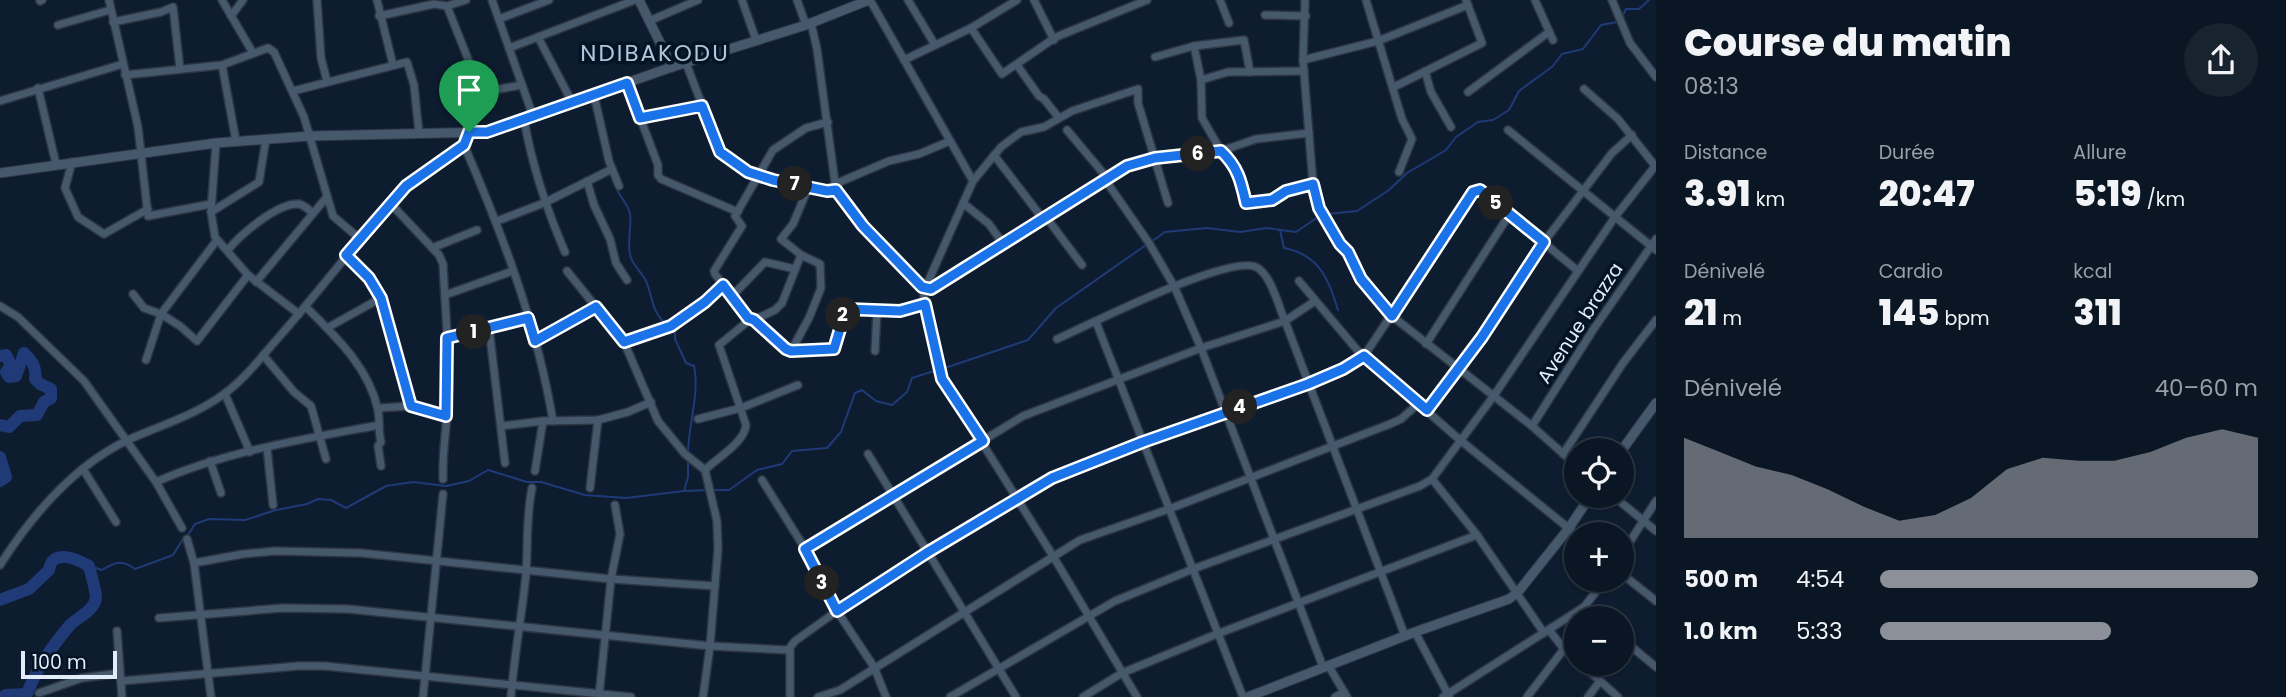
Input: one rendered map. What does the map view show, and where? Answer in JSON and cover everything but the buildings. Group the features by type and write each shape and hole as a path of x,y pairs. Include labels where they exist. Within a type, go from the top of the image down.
{"street":[{"path":"222,0 253,53"},
{"path":"231,16 243,0"},
{"path":"317,0 321,58 327,82"},
{"path":"377,0 393,65"},
{"path":"379,16 434,4 447,6 466,0"},
{"path":"492,0 522,85 528,118 530,154 544,203 565,252"},
{"path":"499,19 549,0"},
{"path":"509,48 637,0 672,67"},
{"path":"649,21 698,0"},
{"path":"742,0 756,40"},
{"path":"797,0 817,49 835,187 863,226 922,287 931,289 1127,166 1155,158 1221,151 1256,139 1309,132"},
{"path":"0,173 236,141 310,136 487,132 685,62 809,24 870,0 973,181"},
{"path":"908,0 935,45"},
{"path":"904,60 971,28 1017,0"},
{"path":"1034,0 1054,40"},
{"path":"971,28 1002,74 1054,40 1147,0"},
{"path":"1220,0 1228,23"},
{"path":"1305,0 1303,60 1313,184 1319,208 1340,244 1348,252 1361,279 1392,316 1532,426 1563,454 1623,363 1656,320"},
{"path":"1366,0 1402,119 1412,139 1399,172"},
{"path":"1535,0 1553,40"},
{"path":"1612,0 1630,43 1656,77"},
{"path":"1303,60 1378,41 1467,2 1482,43 1394,87"},
{"path":"58,25 111,4 138,128 148,216 211,208 259,182 266,139"},
{"path":"447,6 468,59 477,93 522,85"},
{"path":"113,22 173,7 180,69"},
{"path":"1265,15 1306,16"},
{"path":"1468,92 1549,32"},
{"path":"538,37 572,102"},
{"path":"1155,57 1194,46 1244,40 1250,72"},
{"path":"1194,46 1201,80 1202,118 1221,151 1232,161 1240,175 1246,203 1272,200 1286,191 1313,184"},
{"path":"125,75 222,65 268,48 274,52 293,91 310,136 333,216 360,239"},
{"path":"293,91 407,62 414,85 419,133"},
{"path":"685,62 720,152 758,176 827,191 889,161 950,141"},
{"path":"0,102 122,64"},
{"path":"222,65 236,141"},
{"path":"1017,65 1059,118"},
{"path":"1201,80 1228,72 1304,71"},
{"path":"1424,72 1451,127"},
{"path":"627,83 661,179 738,212"},
{"path":"38,88 56,164"},
{"path":"922,287 927,284 973,181 994,155 1021,132 1044,127 1109,96 1138,89 1138,103 1168,203"},
{"path":"950,697 1115,601 1193,569 1420,486 1432,479 1493,397 1615,217 1656,166 1618,118 1584,89"},
{"path":"594,94 612,169 619,186"},
{"path":"640,118 702,106"},
{"path":"828,122 806,128 778,145 735,216 742,226 714,271 751,319 791,351 834,349 846,309 900,311 925,304"},
{"path":"1067,130 1107,180 1174,286 1201,348 1298,603 1326,666 1346,694 1335,697"},
{"path":"1508,130 1615,217 1654,245"},
{"path":"0,565 29,522 83,469 128,440 190,416 225,394 306,307 346,255 406,186 464,145 469,132"},
{"path":"1427,410 1459,370 1544,242 1612,153 1632,135"},
{"path":"216,143 211,208 216,240 228,250 248,275 299,314"},
{"path":"464,145 497,221 535,341 553,421"},
{"path":"994,155 1082,265"},
{"path":"72,162 65,188 78,217 104,234 148,209"},
{"path":"497,221 544,203 612,169"},
{"path":"587,181 594,205 610,239 616,263 627,279"},
{"path":"791,351 821,288 820,264 801,255 781,239 793,224 809,186"},
{"path":"790,697 790,648 795,641 928,552 1018,498 1052,478 1143,442 1308,384 1343,369 1364,356 1473,192 1480,190 1578,271"},
{"path":"256,282 326,198"},
{"path":"963,203 989,224 1004,245"},
{"path":"228,250 242,234 270,214 295,204 302,205 313,213"},
{"path":"390,204 432,248 443,264 447,338 443,479"},
{"path":"1426,344 1509,215"},
{"path":"432,248 477,230"},
{"path":"146,360 161,314 216,240"},
{"name":"Avenue brazza","path":"1532,426 1654,245"},
{"path":"346,255 369,278 381,298 411,406"},
{"path":"705,471 719,456 739,442 746,432 741,408 719,345 751,319 775,310 782,303 801,255"},
{"path":"732,296 765,262 795,269"},
{"path":"1057,339 1174,286 1234,265 1257,267 1265,276 1285,321 1380,572 1410,634 1447,696 1564,620"},
{"path":"445,295 513,271"},
{"path":"568,271 624,342 658,421 671,438 705,471 717,521 715,586 703,697"},
{"path":"133,294 144,308 161,314 197,341 248,275"},
{"path":"1299,281 1364,356 1460,440 1564,525"},
{"path":"624,342 671,326 705,302 723,285"},
{"path":"922,287 942,379 1018,498 1137,697"},
{"path":"327,328 381,298"},
{"path":"805,549 1023,416 1201,348 1285,321 1315,301"},
{"path":"0,306 18,317 84,381 128,440 182,528"},
{"path":"306,307 362,370 378,408 381,466"},
{"path":"535,341 596,307"},
{"path":"875,351 877,310"},
{"path":"447,338 528,318"},
{"path":"1096,322 1217,634 1247,697 1509,599 1564,542"},
{"path":"489,328 505,463"},
{"path":"263,355 311,406 326,459"},
{"path":"698,419 741,408 798,385"},
{"path":"225,394 250,452"},
{"path":"501,426 543,421 598,420 651,402"},
{"path":"818,697 842,693 874,667 1080,540 1169,509 1401,419 1419,403"},
{"path":"1631,438 1656,403"},
{"path":"378,408 411,406 446,416"},
{"path":"590,488 598,420"},
{"path":"535,471 543,421"},
{"path":"156,482 210,461 379,425"},
{"path":"267,448 273,505"},
{"path":"868,454 1016,697"},
{"path":"210,461 221,493"},
{"path":"83,469 116,522"},
{"path":"1432,479 1477,535 1546,632 1564,649 1527,697"},
{"path":"762,480 805,549 837,611 874,667 886,697"},
{"path":"511,697 526,571 527,512 532,488"},
{"path":"423,697 443,494"},
{"path":"1634,535 1656,501"},
{"path":"599,696 611,579 620,534 615,505"},
{"path":"1628,508 1656,531"},
{"path":"1083,697 1122,673 1477,535"},
{"path":"187,539 194,563 211,697"},
{"path":"194,563 276,551 360,552 526,571 715,586"},
{"path":"1634,583 1656,601"},
{"path":"1585,606 1596,592"},
{"path":"159,618 282,608 333,609 710,646 780,651 790,648"},
{"path":"117,631 122,697"},
{"path":"1634,649 1656,667"},
{"path":"39,693 82,678 325,666 599,696 631,697"},
{"path":"1594,676 1618,697"},
{"path":"1588,697 1600,681"}],"waterway":[{"path":"1623,15 1626,9 1639,9 1649,0"},
{"path":"1327,214 1357,211 1389,190 1407,173 1446,150 1456,137 1478,122 1493,120 1509,110 1519,91 1553,66 1562,54 1583,49 1601,25 1617,22"},
{"path":"615,185 630,214 631,258 646,281 658,315 667,325"},
{"path":"1151,242 1165,232 1207,228 1240,232 1267,228 1296,232 1321,215"},
{"path":"1280,230 1284,248 1306,256 1321,270 1338,310"},
{"path":"942,369 1028,340 1056,308 1146,245"},
{"path":"672,327 686,363 694,366 695,399 688,454"},
{"path":"0,356 6,355 11,365 6,372 9,377 16,376 24,353 33,365 35,379 51,389 51,398 44,402 37,415 20,416 9,427 0,425"},
{"path":"714,490 729,490 757,470 782,464 792,451 827,448 841,432 855,393 862,390 876,401 892,405 907,392 912,378 937,370"},
{"path":"0,457 6,477 0,481"},
{"path":"684,491 688,477 688,459"},
{"path":"188,535 195,524 209,519 245,520 318,499 331,500 346,508 386,486 413,482 446,486 469,481 488,470 585,495 626,498 709,490"},
{"path":"89,566 102,570 122,563 135,569 173,555 183,539"},
{"path":"0,600 29,589 49,570 51,563 60,557 72,558 89,566 96,598 92,607 70,625 51,649 27,694 3,697"}],"district":[{"name":"NDIBAKODU","path":"655,53"}],"route":[{"path":"627,83 640,118 702,106 723,155 758,176 827,191 836,190 877,241 922,287 931,289 1127,166 1155,158 1221,151 1232,161 1240,175 1246,203 1272,200 1286,191 1313,184 1319,208 1340,244 1348,252 1361,279 1392,316 1473,192 1477,190 1544,242 1482,337 1427,410 1364,356 1343,369 1308,384 1143,442 1052,478 928,552 837,611 805,549 983,441 942,379 925,304 900,311 846,309 834,349 826,351 786,349 754,320 748,318 723,285 705,302 671,326 624,342 596,307 535,341 528,318 447,338 446,416 411,406 381,298 369,278 346,255 406,186 464,145 469,132 487,132 627,83"}]}
